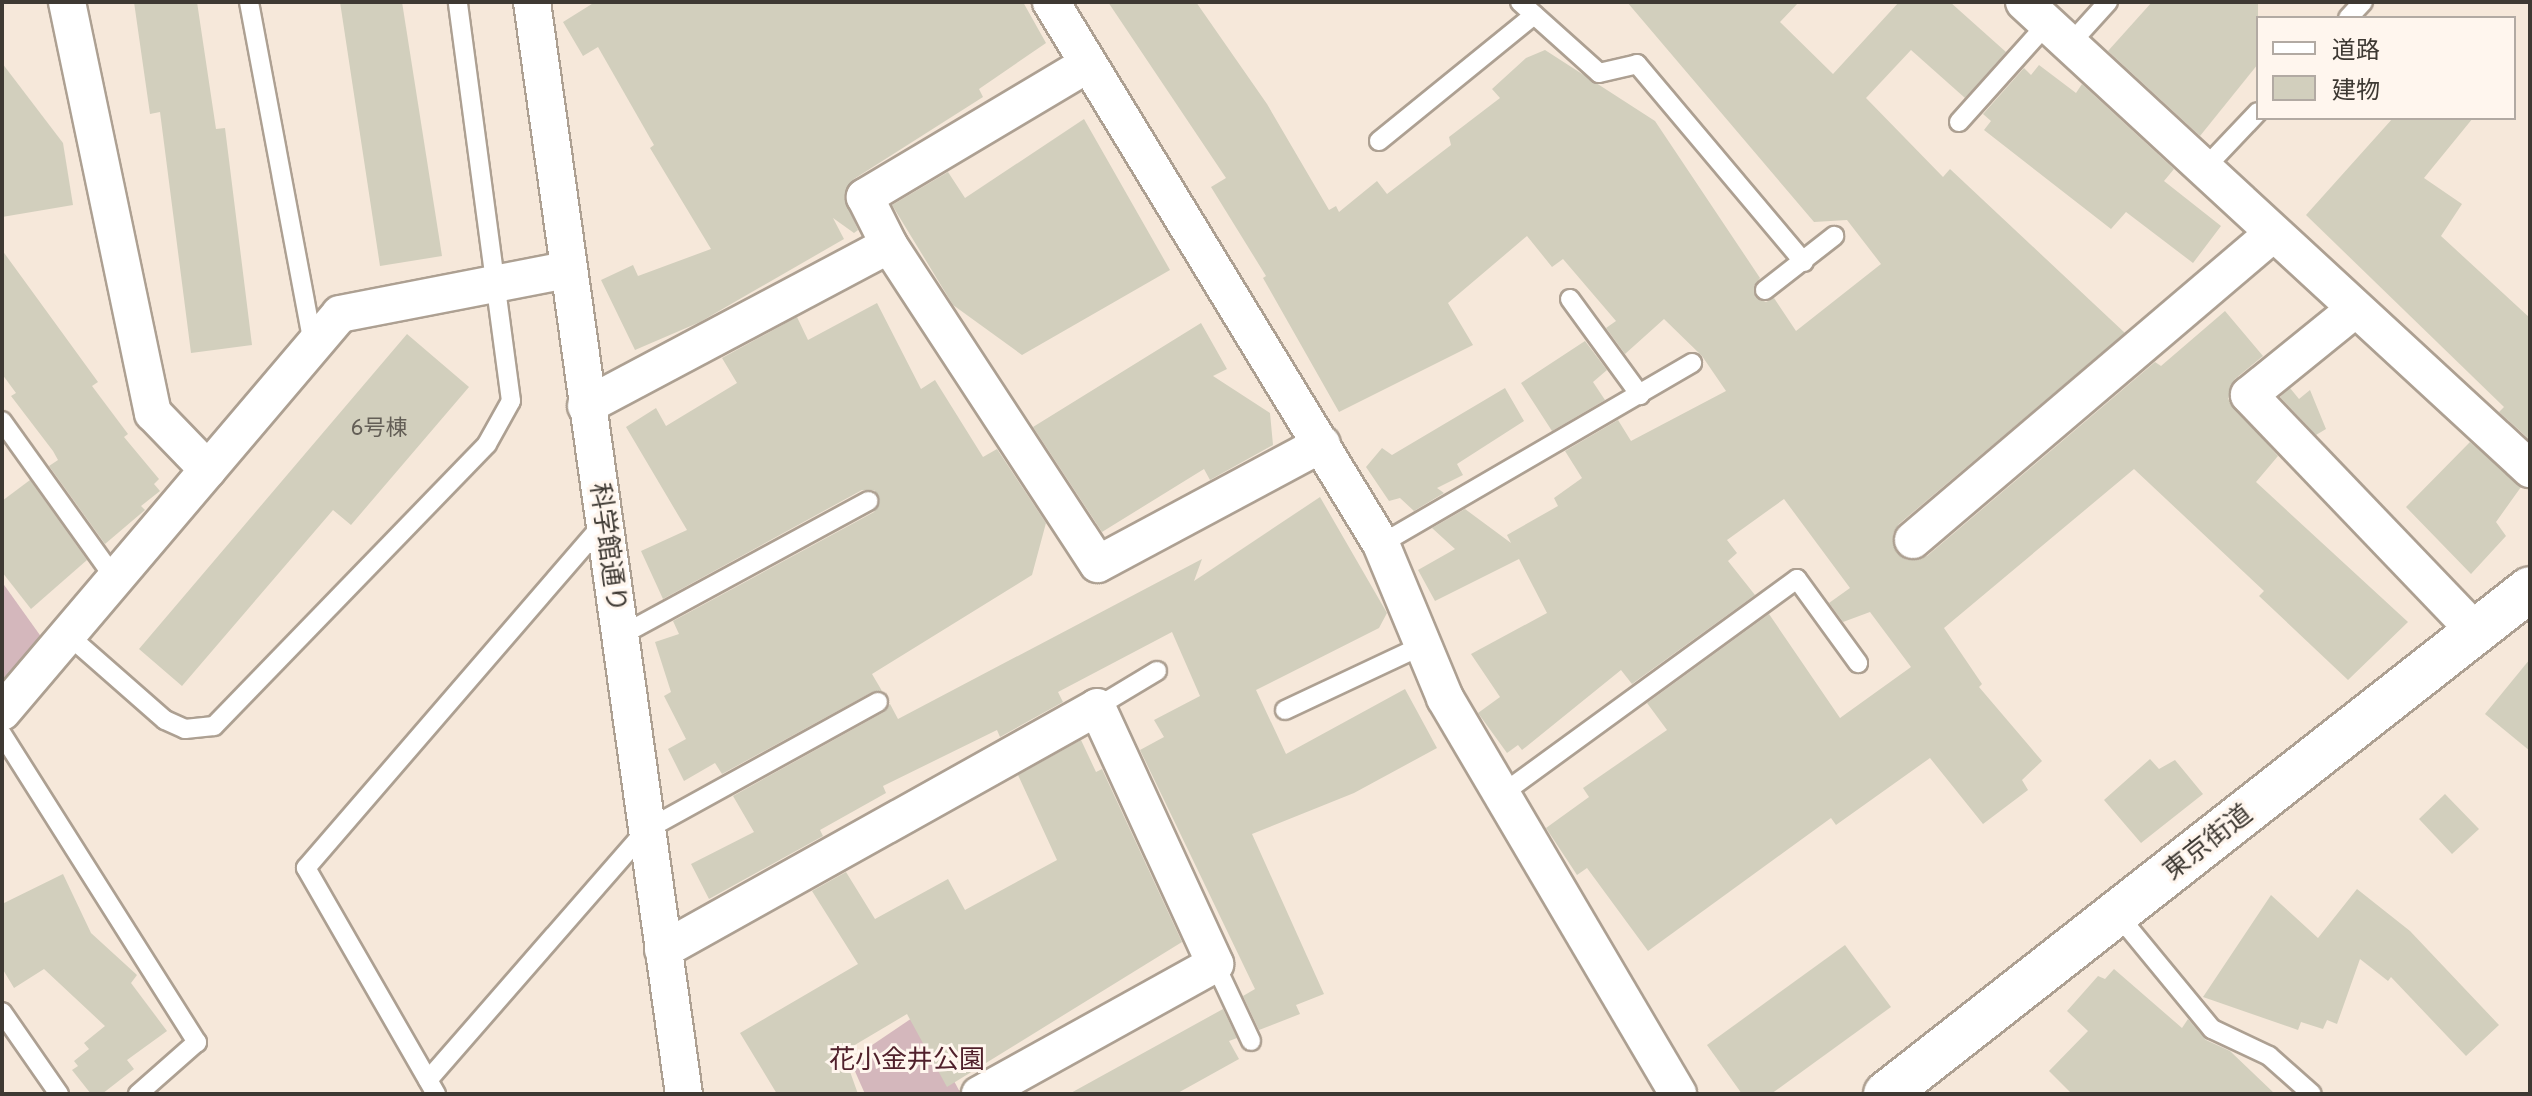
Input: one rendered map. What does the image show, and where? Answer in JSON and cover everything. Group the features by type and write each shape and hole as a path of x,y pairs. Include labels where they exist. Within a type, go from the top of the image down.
{"street":[{"path":"67,2 153,413 208,470"},
{"path":"1051,2 1381,544 1445,698 1678,1094"},
{"name":"科学館通り","path":"535,3 567,270 684,1094"},
{"path":"2047,23 2202,171 2530,469"},
{"path":"1088,64 865,197 889,245 1098,564 1322,444"},
{"path":"1913,540 2272,235"},
{"path":"586,406 889,245"},
{"path":"2,712 340,314 567,270"},
{"path":"2354,310 2249,395 2477,633"},
{"name":"東京街道","path":"1886,1094 2530,589"},
{"path":"663,950 1097,707 1215,964 980,1094"}],"lane":[{"path":"249,2 314,346"},
{"path":"67,634 165,720 185,729 214,726 232,713 487,444 511,401 498,284 458,2"},
{"path":"1520,2 1599,73 1637,64 1804,262"},
{"path":"1959,122 2047,23 2108,2"},
{"path":"1379,141 1534,15"},
{"path":"2202,171 2256,114"},
{"path":"1765,290 1834,236"},
{"path":"1570,299 1640,395"},
{"path":"1381,544 1692,363"},
{"path":"2,421 115,579"},
{"path":"618,637 868,501"},
{"path":"602,525 306,868 432,1087 646,830 878,702"},
{"path":"1502,794 1797,579 1858,663"},
{"path":"1285,710 1423,645"},
{"path":"1097,707 1157,671"},
{"path":"2,734 197,1042 138,1094"},
{"path":"2118,915 2212,1029 2269,1056 2312,1094"},
{"path":"1215,964 1251,1041"},
{"path":"2,1012 59,1094"}],"green space":[{"path":"2,582 42,638 2,687"},
{"name":"花小金井公園","path":"918,1014 961,1094 865,1094 850,1060"}],"building":[{"path":"134,2 197,2 216,129 225,128 252,345 191,353 160,112 150,114"},
{"path":"340,2 402,2 442,256 380,266"},
{"path":"595,2 1023,2 1046,43 979,89 983,97 854,179 844,197 858,230 854,233 833,218 844,239 700,322 635,350 601,280 633,265 638,276 711,249 650,148 654,145 598,47 583,56 563,22"},
{"path":"1108,2 1196,2 1267,104 1329,210 1336,206 1339,212 1377,181 1387,194 1451,145 1449,137 1500,98 1492,89 1526,58 1545,50 1655,121 1760,278 1754,286 1755,297 1766,302 1774,298 1796,331 1881,264 1847,220 1814,222 1627,2 1799,2 1780,22 1833,74 1899,2 1950,2 2006,52 1965,98 1911,50 1866,98 1943,177 1950,169 2125,333 1899,524 1893,534 1897,553 1907,560 1927,556 2155,362 2161,366 2225,311 2263,356 2235,379 2228,399 2278,456 2256,482 2408,622 2348,680 2259,596 2264,591 2134,469 1944,628 1982,684 1979,687 2042,761 2022,780 2028,790 1983,824 1930,758 1836,825 1831,818 1648,951 1587,868 1577,875 1546,828 1589,797 1583,788 1667,730 1647,703 1769,614 1840,718 1911,667 1870,612 1843,622 1829,603 1850,588 1784,499 1727,540 1737,553 1728,561 1755,595 1632,684 1621,670 1522,750 1518,745 1507,753 1478,713 1500,697 1471,654 1547,613 1519,559 1435,601 1418,570 1455,549 1432,528 1465,509 1511,543 1507,535 1558,506 1554,498 1582,478 1565,451 1618,420 1631,441 1726,391 1702,356 1664,319 1625,354 1606,328 1616,321 1563,259 1552,267 1527,236 1448,303 1473,345 1339,412 1263,278 1266,276 1211,187 1226,178"},
{"path":"2152,2 2258,2 2256,66 2200,136 2108,51"},
{"path":"2,63 63,143 73,205 2,217"},
{"path":"2039,65 2076,93 2082,84 2174,169 2164,181 2221,226 2193,263 2126,212 2111,229 1984,130 1991,121 1983,114 2024,68 2031,75"},
{"path":"1084,119 1170,270 1022,355 953,305 892,205 948,172 965,198"},
{"path":"2391,120 2471,120 2424,178 2462,204 2441,236 2530,318 2530,440 2499,412 2504,407 2306,215"},
{"path":"2,250 98,382 92,386 128,434 124,437 159,479 154,484 160,491 141,506 145,510 105,544 49,466 58,460 11,396 16,393 2,374"},
{"path":"877,303 921,389 935,380 983,457 997,449 1046,523 1032,575 872,674 882,691 872,692 722,774 715,763 684,781 668,749 686,739 664,696 671,692 655,642 679,634 673,621 874,512 880,501 874,490 862,490 663,599 641,551 687,530 626,427 656,408 666,426 737,383 722,358 797,317 808,340"},
{"path":"1201,323 1227,369 1213,376 1270,413 1273,445 1210,480 1204,469 1102,532 1033,427"},
{"path":"407,334 469,387 351,525 333,510 182,686 139,649"},
{"path":"1585,341 1607,370 1593,382 1605,400 1552,431 1521,383"},
{"path":"1505,388 1524,421 1457,464 1463,475 1437,488 1444,493 1414,511 1400,498 1389,501 1366,467 1382,448 1392,455"},
{"path":"2290,388 2299,399 2310,390 2326,429 2316,435 2280,397"},
{"path":"2470,442 2521,487 2496,522 2506,536 2471,574 2406,507"},
{"path":"30,480 87,560 31,609 2,572 2,501"},
{"path":"1320,497 1387,613 1379,628 1256,690 1286,754 1405,689 1437,748 1354,793 1252,834 1324,994 1296,1005 1300,1014 1259,1030 1243,996 1255,989 1140,750 1164,737 1154,720 1200,696 1172,632 1058,692 1063,702 1000,737 997,730 883,786 886,793 820,830 823,836 709,899 691,864 754,832 733,796 884,712 890,704 898,719 1202,559 1194,581"},
{"path":"2530,659 2530,751 2485,714"},
{"path":"1081,740 1096,772 1102,769 1182,942 947,1087 907,1014 843,1052 858,1094 777,1094 740,1033 858,964 812,891 846,872 875,919 948,879 965,910 1057,860 1018,775"},
{"path":"2150,759 2159,769 2175,760 2203,794 2141,843 2104,800"},
{"path":"2445,794 2479,829 2452,854 2419,819"},
{"path":"63,874 91,933 137,975 131,983 167,1031 127,1060 134,1069 102,1094 91,1094 72,1070 78,1066 74,1061 89,1049 84,1043 105,1026 44,969 14,988 2,968 2,904"},
{"path":"2357,889 2410,931 2499,1025 2466,1056 2391,977 2388,981 2360,959 2337,1024 2327,1020 2323,1029 2301,1022 2298,1030 2203,997 2271,895 2318,938"},
{"path":"1845,945 1891,1007 1771,1094 1742,1094 1707,1045"},
{"path":"2114,969 2182,1028 2188,1019 2206,1040 2230,1051 2275,1094 2072,1094 2049,1071 2088,1031 2067,1011 2098,976 2105,979"},
{"path":"1223,1009 1237,1038 1229,1041 1239,1059 1176,1094 1069,1094"}]}
